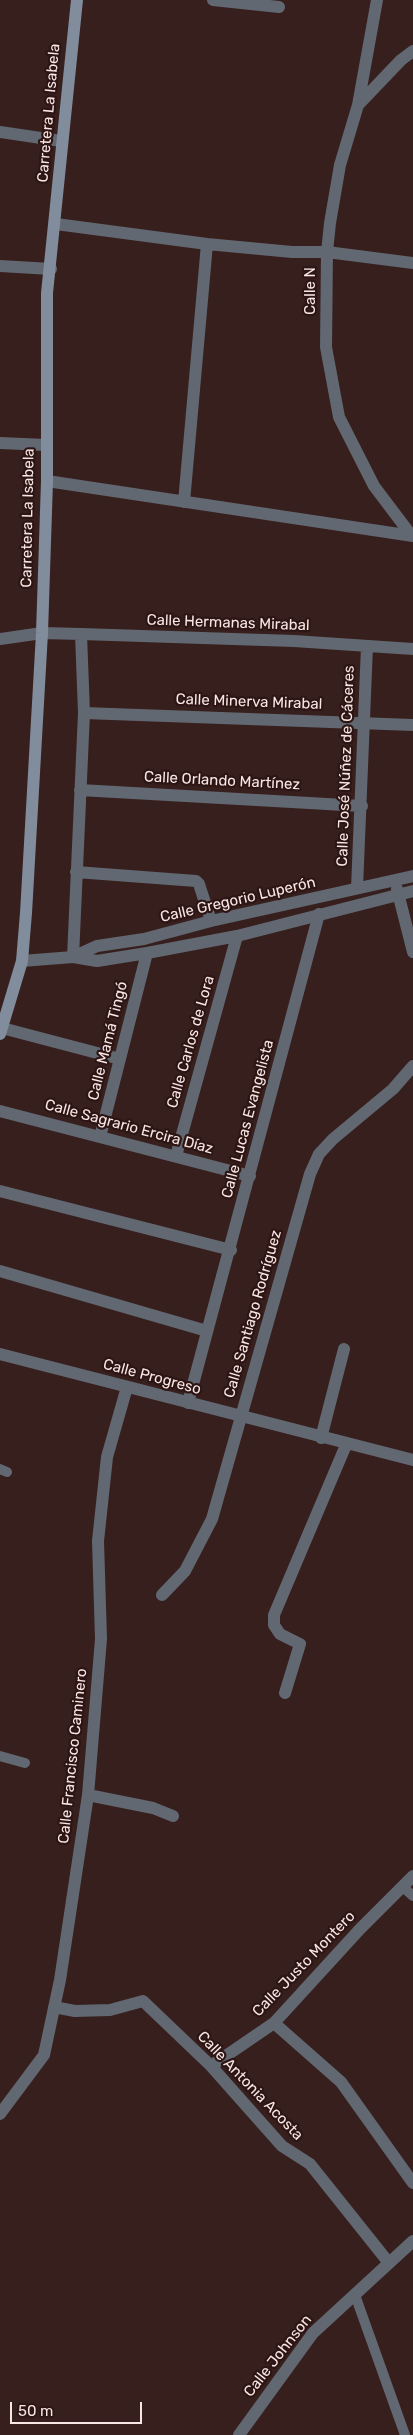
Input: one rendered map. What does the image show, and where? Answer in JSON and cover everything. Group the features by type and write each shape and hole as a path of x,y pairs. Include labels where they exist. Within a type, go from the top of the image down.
{"main road":[{"name":"Carretera La Isabela","path":"1,1031 22,961 31,846 42,633 47,482 47,293 56,224 61,141 77,0"}],"street":[{"path":"213,0 279,6"},
{"path":"358,105 377,0"},
{"name":"Calle N","path":"412,536 374,486 339,417 326,347 327,252 340,165 358,105 401,60 413,51"},
{"path":"0,132 61,141"},
{"path":"56,224 207,244 292,252 327,252 413,263"},
{"path":"184,502 207,244"},
{"path":"0,266 51,269"},
{"path":"0,443 46,445"},
{"path":"47,482 412,536"},
{"name":"Calle Hermanas Mirabal","path":"0,639 42,633 413,649"},
{"path":"73,957 84,713 82,634"},
{"name":"Calle José Núñez de Cáceres","path":"358,888 367,646"},
{"name":"Calle Minerva Mirabal","path":"84,713 413,725"},
{"name":"Calle Orlando Martínez","path":"80,790 362,806"},
{"path":"76,872 196,881 199,884 211,921"},
{"name":"Calle Gregorio Luperón","path":"73,957 97,946 144,939 211,921 358,888 395,882 413,876"},
{"path":"395,882 413,952"},
{"name":"Calle Gregorio Luperón","path":"22,961 73,957 97,961 147,953 237,936 413,891"},
{"name":"Calle Lucas Evangelista","path":"188,1403 231,1250 319,914"},
{"name":"Calle Carlos de Lora","path":"176,1156 237,936"},
{"name":"Calle Mamá Tingó","path":"100,1137 147,953"},
{"path":"1,1031 120,1059"},
{"name":"Calle Santiago Rodríguez","path":"162,1595 185,1571 212,1519 310,1174 319,1154 333,1139 393,1090 413,1066"},
{"name":"Calle Sagrario Ercira Díaz","path":"0,1111 250,1176"},
{"path":"0,1191 231,1250"},
{"path":"0,1271 207,1331"},
{"path":"321,1438 344,1349"},
{"name":"Calle Progreso","path":"0,1354 346,1445 413,1460"},
{"name":"Calle Francisco Caminero","path":"0,2114 44,2054 54,2007 88,1796 101,1639 99,1532 107,1457 127,1387"},
{"path":"285,1693 300,1644 280,1634 274,1625 274,1615 346,1445"},
{"path":"88,1796 153,1808 173,1816"},
{"name":"Calle Justo Montero","path":"211,2066 274,2023 360,1929 408,1892 413,1876"},
{"name":"Calle Antonia Acosta","path":"54,2007 75,2011 110,2010 143,2002 211,2066 282,2146 310,2164 389,2263"},
{"path":"274,2023 341,2082 413,2183"},
{"name":"Calle Johnson","path":"239,2435 312,2334 413,2241"}],"lane":[{"path":"0,1756 25,1763"},
{"path":"355,2295 405,2435"}]}
